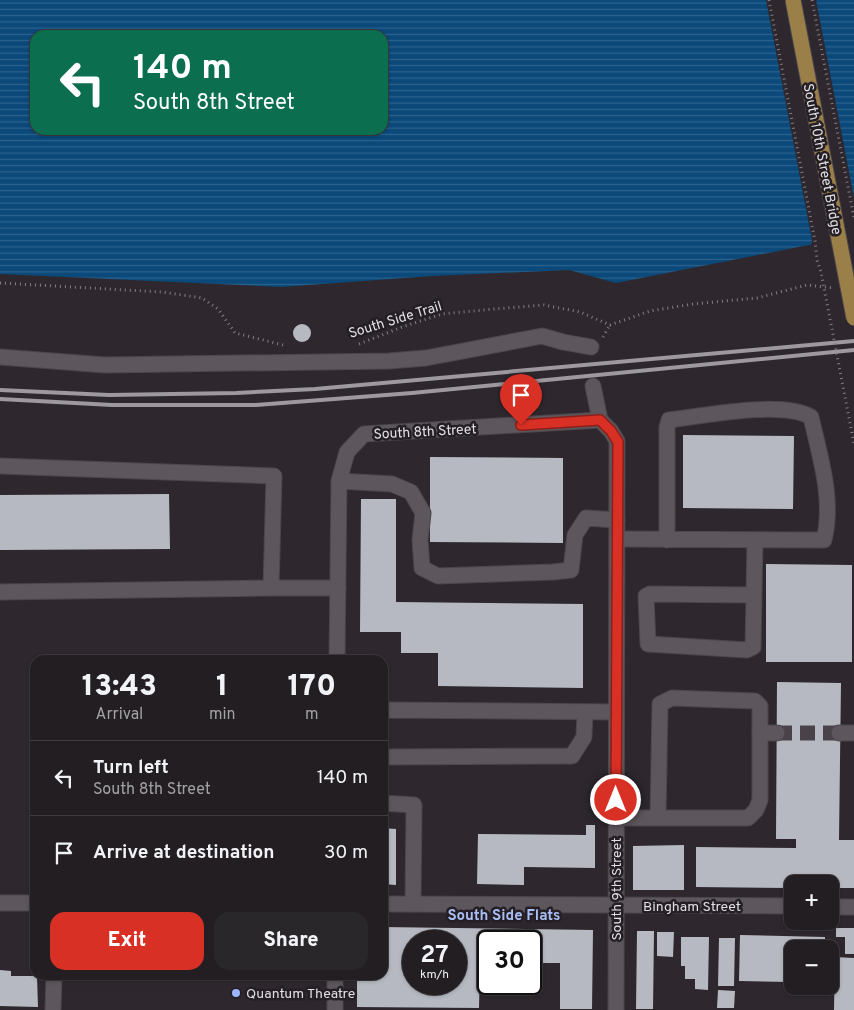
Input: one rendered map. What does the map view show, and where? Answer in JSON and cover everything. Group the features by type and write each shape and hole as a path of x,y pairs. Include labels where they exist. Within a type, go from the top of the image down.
{"main road":[{"name":"South 10th Street Bridge","path":"793,0 854,318"}],"street":[{"path":"0,357 105,365 245,364 359,360 389,361 426,358 542,336 563,342 590,346"},
{"path":"594,386 600,420"},
{"path":"617,539 667,540 824,540 828,525 826,488 811,417 804,413 772,408 669,420 667,427 667,540"},
{"name":"South 8th Street","path":"338,655 339,481 347,452 364,434 600,420"},
{"name":"South 9th Street","path":"600,420 611,431 618,442 616,1010"},
{"path":"0,466 274,476 271,588"},
{"path":"339,481 392,484 411,492 422,513 420,540 422,568 438,576 571,570 576,534 586,518 617,520"},
{"path":"754,595 650,594 646,596 648,644 747,650 754,647 755,540"},
{"path":"0,592 338,588"},
{"path":"616,818 658,818 748,818 756,810 760,800 760,706 755,701 672,698 660,704 658,818"},
{"path":"388,710 616,712"},
{"path":"388,757 572,756 584,737 585,712"},
{"path":"760,733 777,733"},
{"path":"388,803 414,804 413,904"},
{"path":"0,903 30,903"},
{"name":"Bingham Street","path":"388,904 784,906"},
{"path":"839,907 854,907"},
{"path":"53,1010 54,980"},
{"path":"335,980 335,1010"}],"path":[{"path":"769,0 815,241 816,260 821,272 854,444"},
{"path":"812,0 854,218"},
{"path":"0,283 162,292 202,298 218,309 235,333 286,346"},
{"name":"South Side Trail","path":"355,346 405,326 442,314 544,305 580,312 610,325 650,311 693,304 757,298 807,285"}],"water":[{"path":"0,0 854,0 854,236 616,283 569,270 432,276 281,287 0,274"}],"pier":[{"path":"766,0 816,0 854,198 854,239 811,247 812,240"}],"building":[{"path":"302,324 308,327 311,333 308,339 302,342 296,339 293,333 296,327"},
{"path":"683,435 794,436 793,509 683,508"},
{"path":"430,457 563,458 563,543 430,542"},
{"path":"169,494 170,549 0,550 0,495"},
{"path":"361,499 396,499 396,602 583,604 583,688 438,686 438,653 401,653 401,632 360,632"},
{"path":"766,564 852,565 852,662 766,662"},
{"path":"777,682 841,683 839,840 854,840 854,888 839,888 839,875 784,875 784,888 696,887 696,847 796,848 796,839 776,839"},
{"path":"586,825 595,825 595,868 524,867 524,885 477,884 478,834 586,835"},
{"path":"388,828 396,829 396,885 388,884"},
{"path":"684,845 684,890 633,890 633,846"},
{"path":"388,927 593,930 592,1009 560,1009 560,963 542,963 542,930 477,930 477,995 479,995 479,1008 357,1007 357,980 388,980"},
{"path":"839,928 854,928 854,954 845,954 845,937 836,937 836,930 839,930"},
{"path":"637,931 654,931 653,1009 636,1009"},
{"path":"657,932 674,932 673,957 657,956"},
{"path":"740,935 825,937 825,940 784,940 784,982 739,981"},
{"path":"681,937 709,937 708,990 695,989 695,979 685,979 685,966 681,966"},
{"path":"719,938 735,938 734,986 718,986"},
{"path":"839,957 854,958 854,1010 834,1010 834,995 839,995"},
{"path":"0,970 11,971 11,976 30,976 30,980 37,980 38,1007 0,1006"},
{"path":"718,990 735,991 734,1008 717,1008"}],"tunnel":[{"path":"777,733 839,733"}],"railway":[{"path":"0,390 109,395 236,393 315,389 854,341"},
{"path":"0,399 112,405 256,405 412,393 854,350"}],"place":[{"name":"Quantum Theatre","path":"236,993"}],"district":[{"name":"South Side Flats","path":"504,915"}],"route":[{"path":"521,425 600,420 611,431 618,442 616,800"}]}
